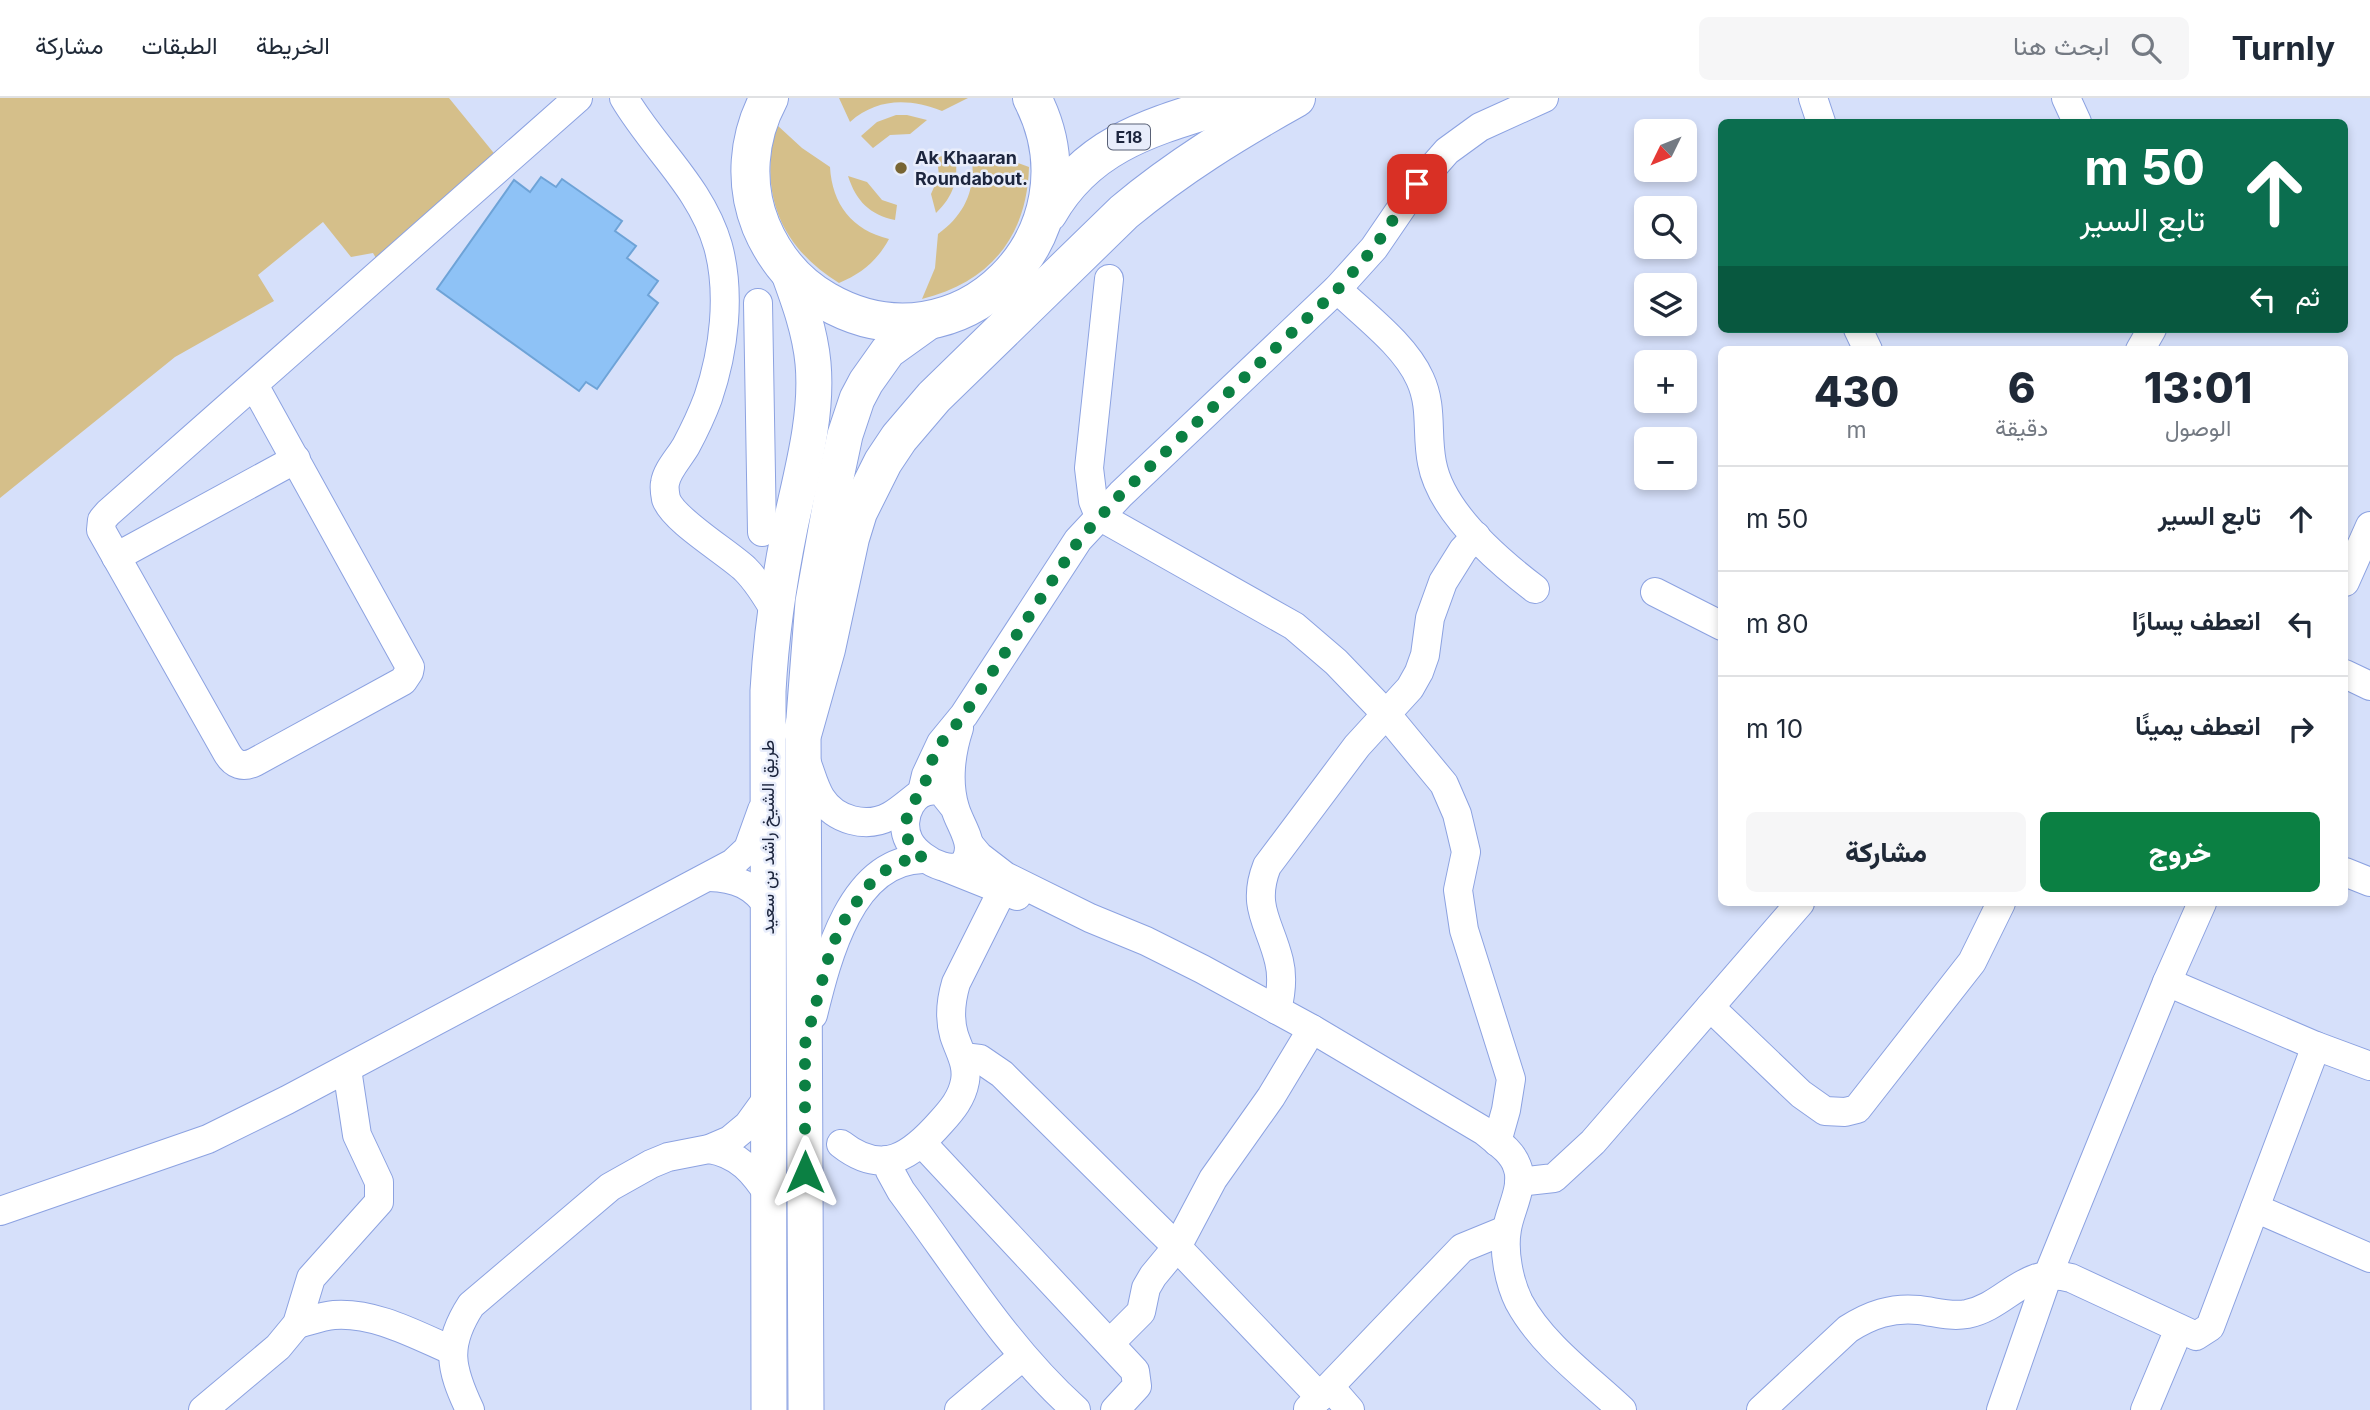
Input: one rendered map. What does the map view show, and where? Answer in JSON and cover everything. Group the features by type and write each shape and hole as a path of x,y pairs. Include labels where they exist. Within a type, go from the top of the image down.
{"highway":[{"path":"742,98 753,144"},
{"path":"769,98 757,126 753,144 751,183 756,211 766,238 788,271 819,297 855,315 894,322 934,318 970,306 1002,284 1027,255 1044,221 1052,165 1045,128 1032,98"},
{"name":"E18","path":"1044,221 1074,177 1087,164 1116,144 1148,129 1244,98"},
{"path":"804,744 858,512 876,474 899,438 934,397 1124,212 1154,187 1217,143 1296,98"}],"main road":[{"name":"طريق الشيخ راشد بن سعيد","path":"769,1410 768,691 776,613 774,538 796,497 811,419 814,365 804,317 788,271"},
{"name":"طريق الشيخ راشد بن سعيد","path":"806,1410 804,744 808,656 821,549 850,416 866,382 888,351 934,318"}],"street":[{"path":"254,385 408,662 410,672 404,681 256,762 242,766 231,759 101,530 104,517 578,98"},
{"path":"624,98 646,131 688,183 705,213 718,245 723,267 721,347 715,373 698,423 667,476 664,491 674,512 731,557 757,582 776,613"},
{"path":"1090,918 1002,891 935,863 911,845 905,831 906,815 920,794 941,743 964,715 1060,566 1098,516 1338,289 1374,248 1417,184 1447,151 1480,127 1544,98"},
{"path":"1813,98 1820,119"},
{"path":"2066,98 2076,119"},
{"path":"1109,279 1090,452 1090,484 1098,516 1294,626 1336,663 1387,715 1444,784 1457,814 1466,852 1458,890 1464,930 1511,1079 1497,1142"},
{"path":"1338,289 1403,352 1416,371 1426,393 1429,408 1430,452 1436,478 1448,499 1475,536 1535,589"},
{"path":"731,557 751,561 771,556 774,538 761,496 758,303"},
{"path":"116,557 296,459"},
{"path":"761,496 796,497"},
{"path":"2348,575 2370,526"},
{"path":"1277,1010 1281,974 1276,950 1262,914 1260,889 1263,877 1273,855 1344,763 1410,688 1419,672 1436,599 1452,565 1475,536"},
{"path":"1655,593 1718,624"},
{"path":"2348,675 2370,686"},
{"path":"954,807 952,760 964,715"},
{"path":"804,744 819,794 825,803 841,816 850,820 881,820 920,794 929,790 942,792 954,807 969,850 959,865 901,861 875,877 847,915 825,965 805,1044"},
{"path":"0,1211 208,1139 347,1069 709,877 733,863 748,849 769,794"},
{"path":"968,844 1005,876 1174,955 1312,1029 1484,1131 1509,1152 1518,1167 1519,1182 1506,1230 1508,1271 1518,1301 1540,1334 1622,1410"},
{"path":"2348,873 2370,882"},
{"path":"709,877 740,881 757,892 769,908"},
{"path":"841,1144 867,1158 887,1160 906,1154 922,1143 960,1099 965,1078 963,1057 951,1022 952,995 1002,891"},
{"path":"1519,1182 1554,1178 1593,1142 1797,906"},
{"path":"1710,1007 1801,1094 1825,1111 1845,1112 1857,1109 1972,962 2000,906"},
{"path":"2001,1410 2048,1275 2201,906"},
{"path":"2167,982 2370,1066"},
{"path":"1111,1343 1138,1317 1143,1307 1146,1288 1153,1276 1177,1247 1213,1179 1271,1097 1312,1029"},
{"path":"1760,1410 1848,1329 1862,1320 1877,1314 1907,1309 1952,1315 1969,1314 2030,1279 2048,1275 2071,1278 2196,1336 2210,1327 2316,1045"},
{"path":"963,1057 980,1059 1002,1074 1177,1247 1319,1398 1350,1410"},
{"path":"203,1410 278,1347 297,1324 311,1278 379,1202 379,1182 357,1135 347,1069"},
{"path":"470,1410 457,1382 452,1362 454,1338 471,1305 610,1187 660,1160 709,1149 730,1140 740,1133 769,1097"},
{"path":"922,1143 1135,1371 1138,1381 1134,1390 1115,1410"},
{"path":"709,1149 729,1154 746,1165 770,1197"},
{"path":"887,1160 901,1191 1023,1356 1076,1410"},
{"path":"2255,1208 2370,1258"},
{"path":"1319,1398 1462,1248 1506,1230"},
{"path":"297,1324 332,1315 359,1315 401,1328 453,1351"},
{"path":"2144,1410 2179,1329"},
{"path":"959,1410 1023,1356"}],"shaded area":[{"path":"0,98 449,98 506,168 380,265 373,253 351,257 323,222 258,275 274,301 175,357 0,498"},
{"path":"839,98 968,98 942,111 906,102 882,105 871,108 850,122"},
{"path":"896,115 927,120 910,134 890,135 873,148 861,136 877,122"},
{"path":"777,125 802,148 830,167 835,193 846,214 864,229 889,239 868,266 839,283 819,269 802,252 788,235 779,215 770,172"},
{"path":"971,153 1001,157 1029,167 1027,192 1021,215 1000,253 985,268 967,281 922,299 935,268 938,234 956,218 971,188"},
{"path":"955,154 954,186 936,213 931,194 939,176 937,157"},
{"path":"848,176 867,182 882,200 897,205 895,220 878,215 865,205 855,193"}],"building":[{"path":"541,177 556,187 562,179 622,221 615,231 636,246 627,258 658,281 648,295 658,303 597,389 586,382 579,391 437,289 514,180 530,192"}],"place":[{"name":"Ak Khaaran Roundabout.","path":"901,168"}],"route":[{"path":"805,1172 805,1044 825,965 847,915 875,877 892,864 923,859 907,838 906,815 922,792 926,775 941,743 964,715 1060,566 1098,516 1338,289 1374,248 1417,184"}]}
